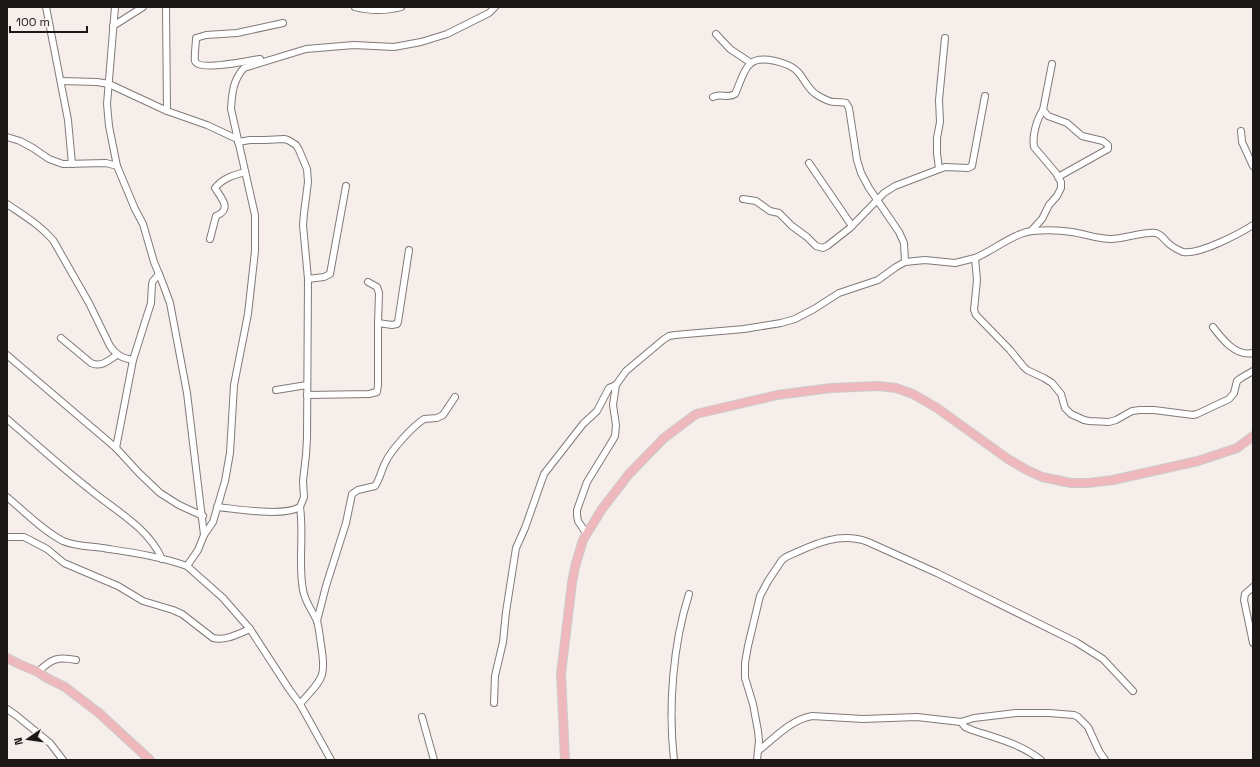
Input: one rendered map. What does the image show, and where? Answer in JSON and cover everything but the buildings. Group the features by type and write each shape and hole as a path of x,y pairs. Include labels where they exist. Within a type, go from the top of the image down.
{"main road":[{"path":"564,760 561,674 572,583 578,555 586,533 602,509 634,469 664,438 696,414 778,396 815,390 886,386 905,390 937,408 1008,459 1025,469 1042,477 1071,483 1088,483 1113,480 1198,461 1237,448 1253,436"},
{"path":"7,658 38,672 65,687 99,713 150,760"},
{"path":"7,663 21,665"}],"street":[{"path":"46,7 68,120 72,164"},
{"path":"115,7 107,104 110,126 117,166 143,224 158,274 164,284 170,303 185,382 203,516 204,535"},
{"path":"113,26 143,7"},
{"path":"166,7 167,111"},
{"path":"356,7 373,10 395,9 401,7"},
{"path":"187,566 198,550 204,535 213,522 225,481 230,453 234,385 248,314 255,251 255,215 231,109 232,93 238,74 244,68 272,58 306,49 354,45 394,47 421,42 448,34 489,13 493,8"},
{"path":"272,58 204,66 195,61 196,38 206,35 237,33 283,23"},
{"path":"716,34 730,49 751,63"},
{"path":"939,169 937,147 940,122 939,100 945,38"},
{"path":"713,97 717,95 732,96 735,94 747,68 751,63 764,60 774,61 789,66 798,72 816,95 832,102 846,103 849,108 857,160 861,173 865,182 899,232 904,243 905,262"},
{"path":"1031,231 1042,219 1049,205 1058,196 1061,188 1061,182 1034,146 1033,141 1040,115 1043,110 1052,64"},
{"path":"61,81 97,82 109,84 167,111 207,125 238,140 284,139 292,142 299,150 308,174 308,189 303,225 308,279 307,438 303,480 304,497 300,507 302,522 301,570 303,591 308,605 317,621 324,660 323,672 319,682 300,704"},
{"path":"743,199 756,202 770,211 779,213 792,226 807,236 814,245 819,248 827,246 833,243 852,226 884,193 895,186 945,167 968,168 972,165 985,96"},
{"path":"1043,110 1048,116 1067,123 1082,136 1102,141 1108,145 1108,149 1058,177"},
{"path":"1241,131 1242,142 1253,166"},
{"path":"7,137 20,141 49,159 63,164 106,163 117,166"},
{"path":"810,163 852,226"},
{"path":"210,239 216,216 225,209 224,202 216,188 219,182 245,172"},
{"path":"308,279 324,277 330,274 346,186"},
{"path":"7,204 32,221 53,240 85,296 110,346 122,358 133,360"},
{"path":"586,533 578,521 577,510 587,482 615,436 616,424 613,405 616,386 626,371 669,336 709,331 744,329 791,320 814,309 839,293 874,283 905,262 925,260 955,263 984,255 1018,235 1031,231 1058,230 1111,239 1154,233 1161,235 1173,247 1183,252 1193,252 1215,244 1253,225"},
{"path":"378,323 392,325 397,324 398,322 409,250"},
{"path":"975,258 977,280 974,310 976,315 1010,350 1023,366 1030,372 1050,381 1059,391 1065,408 1072,414 1084,420 1109,422 1116,420 1132,411 1140,410 1154,410 1193,415 1197,414 1229,399 1234,393 1237,381 1253,371"},
{"path":"116,448 133,360 152,303 153,281 158,274"},
{"path":"307,395 369,394 377,392 380,293 376,287 368,282"},
{"path":"1213,327 1221,338 1232,348 1248,354 1253,353"},
{"path":"61,338 94,365 102,364 118,355"},
{"path":"7,356 116,448 160,493 179,505 203,516"},
{"path":"276,390 307,385"},
{"path":"494,702 495,676 503,642 512,569 517,544 524,531 540,484 548,469 585,422 597,411 609,388 616,386"},
{"path":"317,621 326,586 346,523 352,494 358,490 375,486 389,455 402,440 424,419 437,418 443,415 455,397"},
{"path":"7,419 86,487 147,535 158,550 162,559"},
{"path":"7,497 39,524 64,541 77,545 162,559 187,566 223,598 250,628 289,690 300,704 331,760"},
{"path":"217,507 242,510 275,511 290,511 300,507"},
{"path":"7,538 24,537 47,549 68,564 100,577 143,601 182,614 213,638 228,638 250,628"},
{"path":"757,760 759,741 756,718 746,686 744,672 748,646 760,596 783,558 801,550 838,538 858,538 868,542 937,573 1066,636 1103,659 1133,691"},
{"path":"1253,587 1245,594 1244,600 1253,643"},
{"path":"674,760 672,698 673,681 680,628 684,608 689,594"},
{"path":"38,672 50,661 57,658 76,660"},
{"path":"7,709 50,743 63,760"},
{"path":"758,752 793,724 812,716 863,719 917,717 961,722 974,718 1016,713 1049,713 1074,715 1078,717 1088,727 1099,751 1105,760"},
{"path":"422,717 434,760"},
{"path":"961,722 965,727 1020,747 1041,760"}]}
